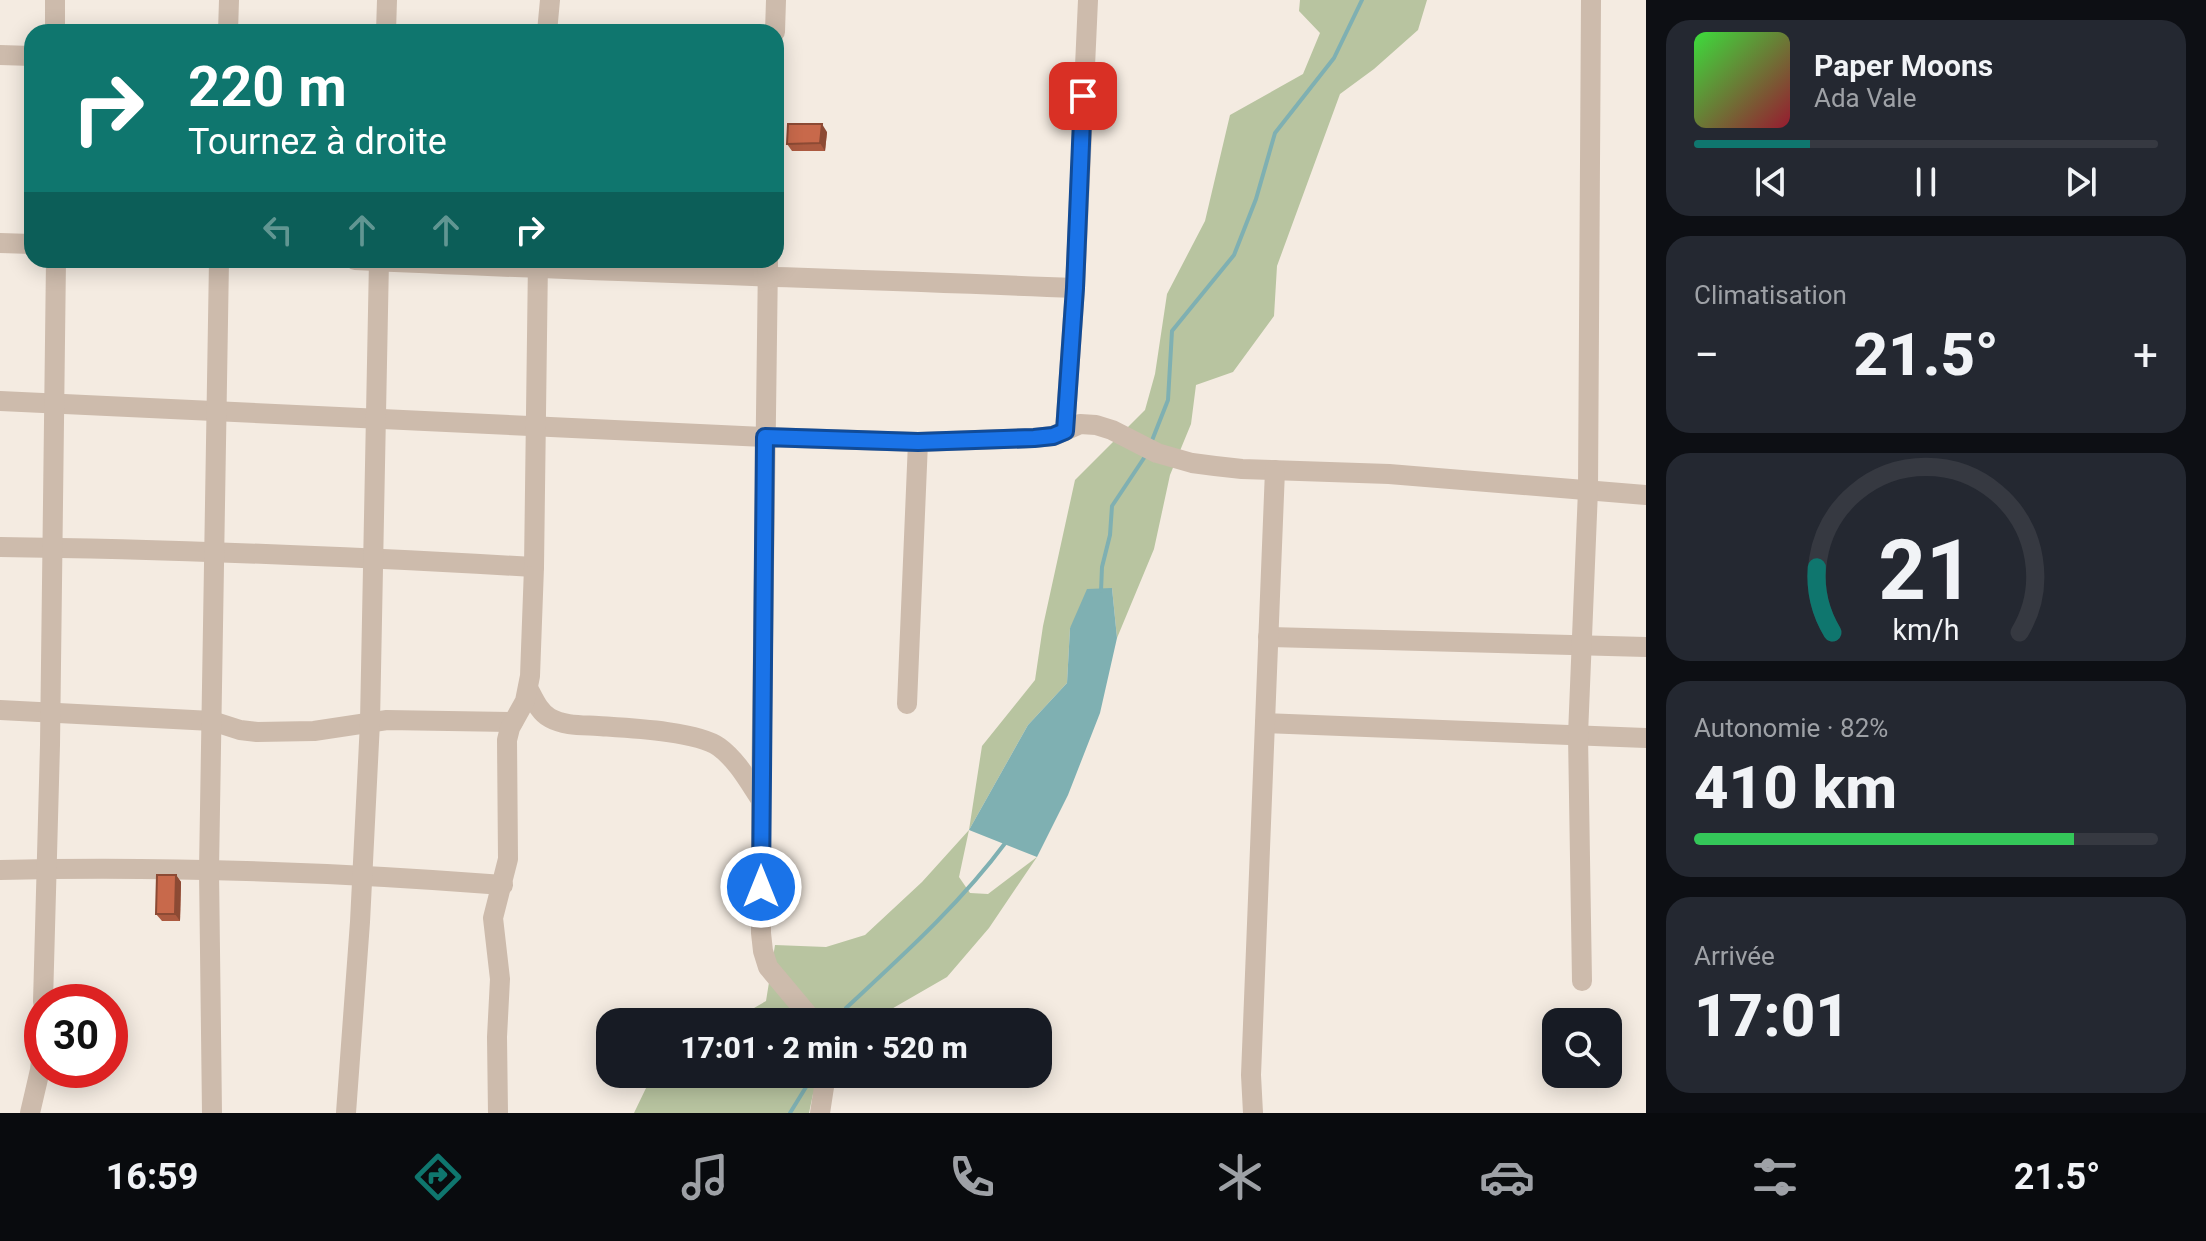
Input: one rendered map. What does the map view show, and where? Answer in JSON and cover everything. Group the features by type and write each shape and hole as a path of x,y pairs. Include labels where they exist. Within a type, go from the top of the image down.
{"street":[{"path":"55,0 55,24"},
{"path":"228,24 229,0"},
{"path":"386,24 387,0"},
{"path":"548,24 550,0"},
{"path":"775,24 776,0"},
{"path":"1065,431 1088,0"},
{"path":"1582,981 1578,735 1588,490 1591,0"},
{"path":"0,55 24,56"},
{"path":"0,243 24,244"},
{"path":"43,984 56,268"},
{"path":"212,1113 209,870 219,268"},
{"path":"346,1113 370,722 379,268"},
{"path":"498,1113 500,979 493,918 508,859 507,740 525,701 532,643 538,268"},
{"path":"802,1008 768,967 763,951 761,912 768,268 1075,288"},
{"path":"0,401 535,428 918,442 1053,436 1080,424 1112,430 1157,453 1192,463 1242,469 1389,474 1646,495"},
{"path":"907,704 918,442"},
{"path":"1253,1113 1251,1075 1275,470"},
{"path":"0,547 215,551 534,567"},
{"path":"1268,637 1646,647"},
{"path":"528,688 540,710 558,721 691,737 718,746 739,767 761,800"},
{"path":"0,710 212,721 257,732 314,731 370,722 513,722"},
{"path":"1265,723 1646,738"},
{"path":"0,870 362,874 503,885"},
{"path":"30,1113 36,1088"},
{"path":"820,1113 824,1088"}],"green space":[{"path":"1300,0 1427,0 1418,30 1340,94 1277,266 1274,316 1233,372 1196,385 1191,424 1170,475 1154,549 1117,638 1112,588 1070,628 1067,683 1028,725 969,830 982,746 1035,680 1043,626 1075,480 1145,410 1155,374 1167,294 1205,221 1230,115 1303,74 1320,33 1299,11"},
{"path":"969,830 959,877 970,893 988,894 1037,857 989,928 947,977 893,1008 754,1008 766,1001 775,945 826,947 865,935 922,882"},
{"path":"646,1088 816,1088 809,1113 634,1113"}],"water":[{"path":"1112,588 1117,638 1100,713 1068,795 1037,857 969,830 1028,725 1067,683 1070,628 1087,589"}],"building":[{"path":"788,124 822,124 820,143 787,144"},
{"path":"157,875 176,875 175,914 156,914"}],"waterway":[{"path":"1151,443 1168,400 1172,331 1234,255 1256,199 1275,133 1334,58 1362,0"},
{"path":"1101,591 1112,506 1146,455"},
{"path":"846,1008 950,908 1006,842"},
{"path":"790,1113 805,1088"}],"route":[{"path":"761,887 765,437 918,442 1034,438 1065,431 1083,96"}]}
